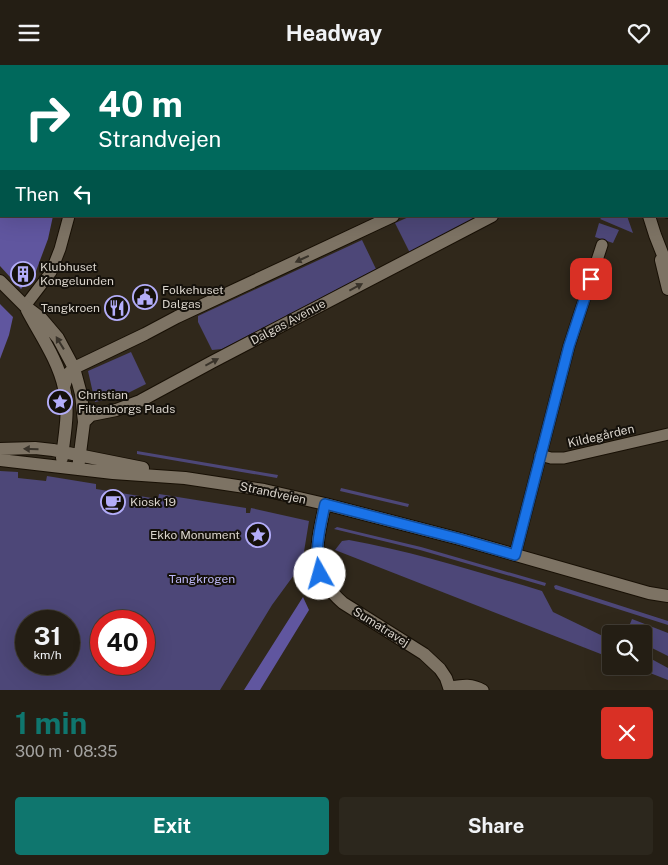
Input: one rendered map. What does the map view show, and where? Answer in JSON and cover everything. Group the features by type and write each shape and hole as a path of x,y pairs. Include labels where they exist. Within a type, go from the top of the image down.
{"street":[{"path":"25,305 51,272 60,249 69,217"},
{"path":"64,387 68,374 74,368 182,315 392,217"},
{"name":"Dalgas Avenue","path":"84,421 91,415 116,411 140,401 490,217"},
{"path":"650,217 668,289"},
{"path":"655,235 668,268"},
{"path":"515,555 569,346 602,245"},
{"path":"0,281 41,318 58,338 74,368 81,394 84,421 78,469"},
{"path":"25,305 51,355 64,387 67,415 61,467"},
{"name":"Kildegården","path":"540,455 551,458 564,458 668,434"},
{"name":"Strandvejen","path":"0,449 35,448 63,452 185,477 248,487 325,504 460,539 649,593 668,596"},
{"name":"Strandvejen","path":"0,459 113,473 185,477"},
{"name":"Sumatravej","path":"325,504 317,546 320,574 324,583 343,603 433,661 443,673 450,689 468,684 483,690"},
{"name":"Strandvejen","path":"649,593 668,605"}],"green space":[{"path":"409,217 478,217 410,253 395,223"},
{"path":"602,217 627,217 633,233 600,219"},
{"path":"599,223 619,230 613,243 595,237"},
{"path":"362,240 376,269 222,349 212,350 198,322 198,316"},
{"path":"131,352 146,384 122,396 95,402 88,371"},
{"path":"137,451 278,475 277,478 137,454"},
{"name":"Tangkrogen","path":"0,471 18,472 18,478 46,481 47,476 96,484 96,489 158,499 159,494 246,508 246,513 250,513 251,508 309,521 302,564 272,605 220,690 0,690"},
{"path":"341,488 409,504 408,507 340,491"},
{"path":"337,527 421,547 546,583 545,586 420,550 334,529"},
{"path":"349,540 422,556 542,591 553,612 602,636 602,654 335,550 342,541"},
{"path":"556,585 668,621 668,625 555,589 554,586"},
{"path":"632,619 647,625 630,625"},
{"path":"652,627 668,633 668,656 652,648"},
{"path":"652,659 668,668 668,680 652,674"}],"shaded area":[{"path":"0,217 53,217 48,239 36,271 21,289 0,266"},
{"path":"0,304 13,317 9,335 0,359"},
{"path":"303,597 309,610 260,690 244,690"}],"place":[{"name":"Klubhuset Kongelunden","path":"23,274"},
{"name":"Folkehuset Dalgas","path":"145,297"},
{"name":"Tangkroen","path":"117,308"},
{"name":"Christian Filtenborgs Plads","path":"60,402"},
{"name":"Kiosk 19","path":"113,502"},
{"name":"Ekko Monument","path":"258,535"}],"route":[{"path":"320,574 317,546 325,504 515,555 569,346 591,279"}]}
